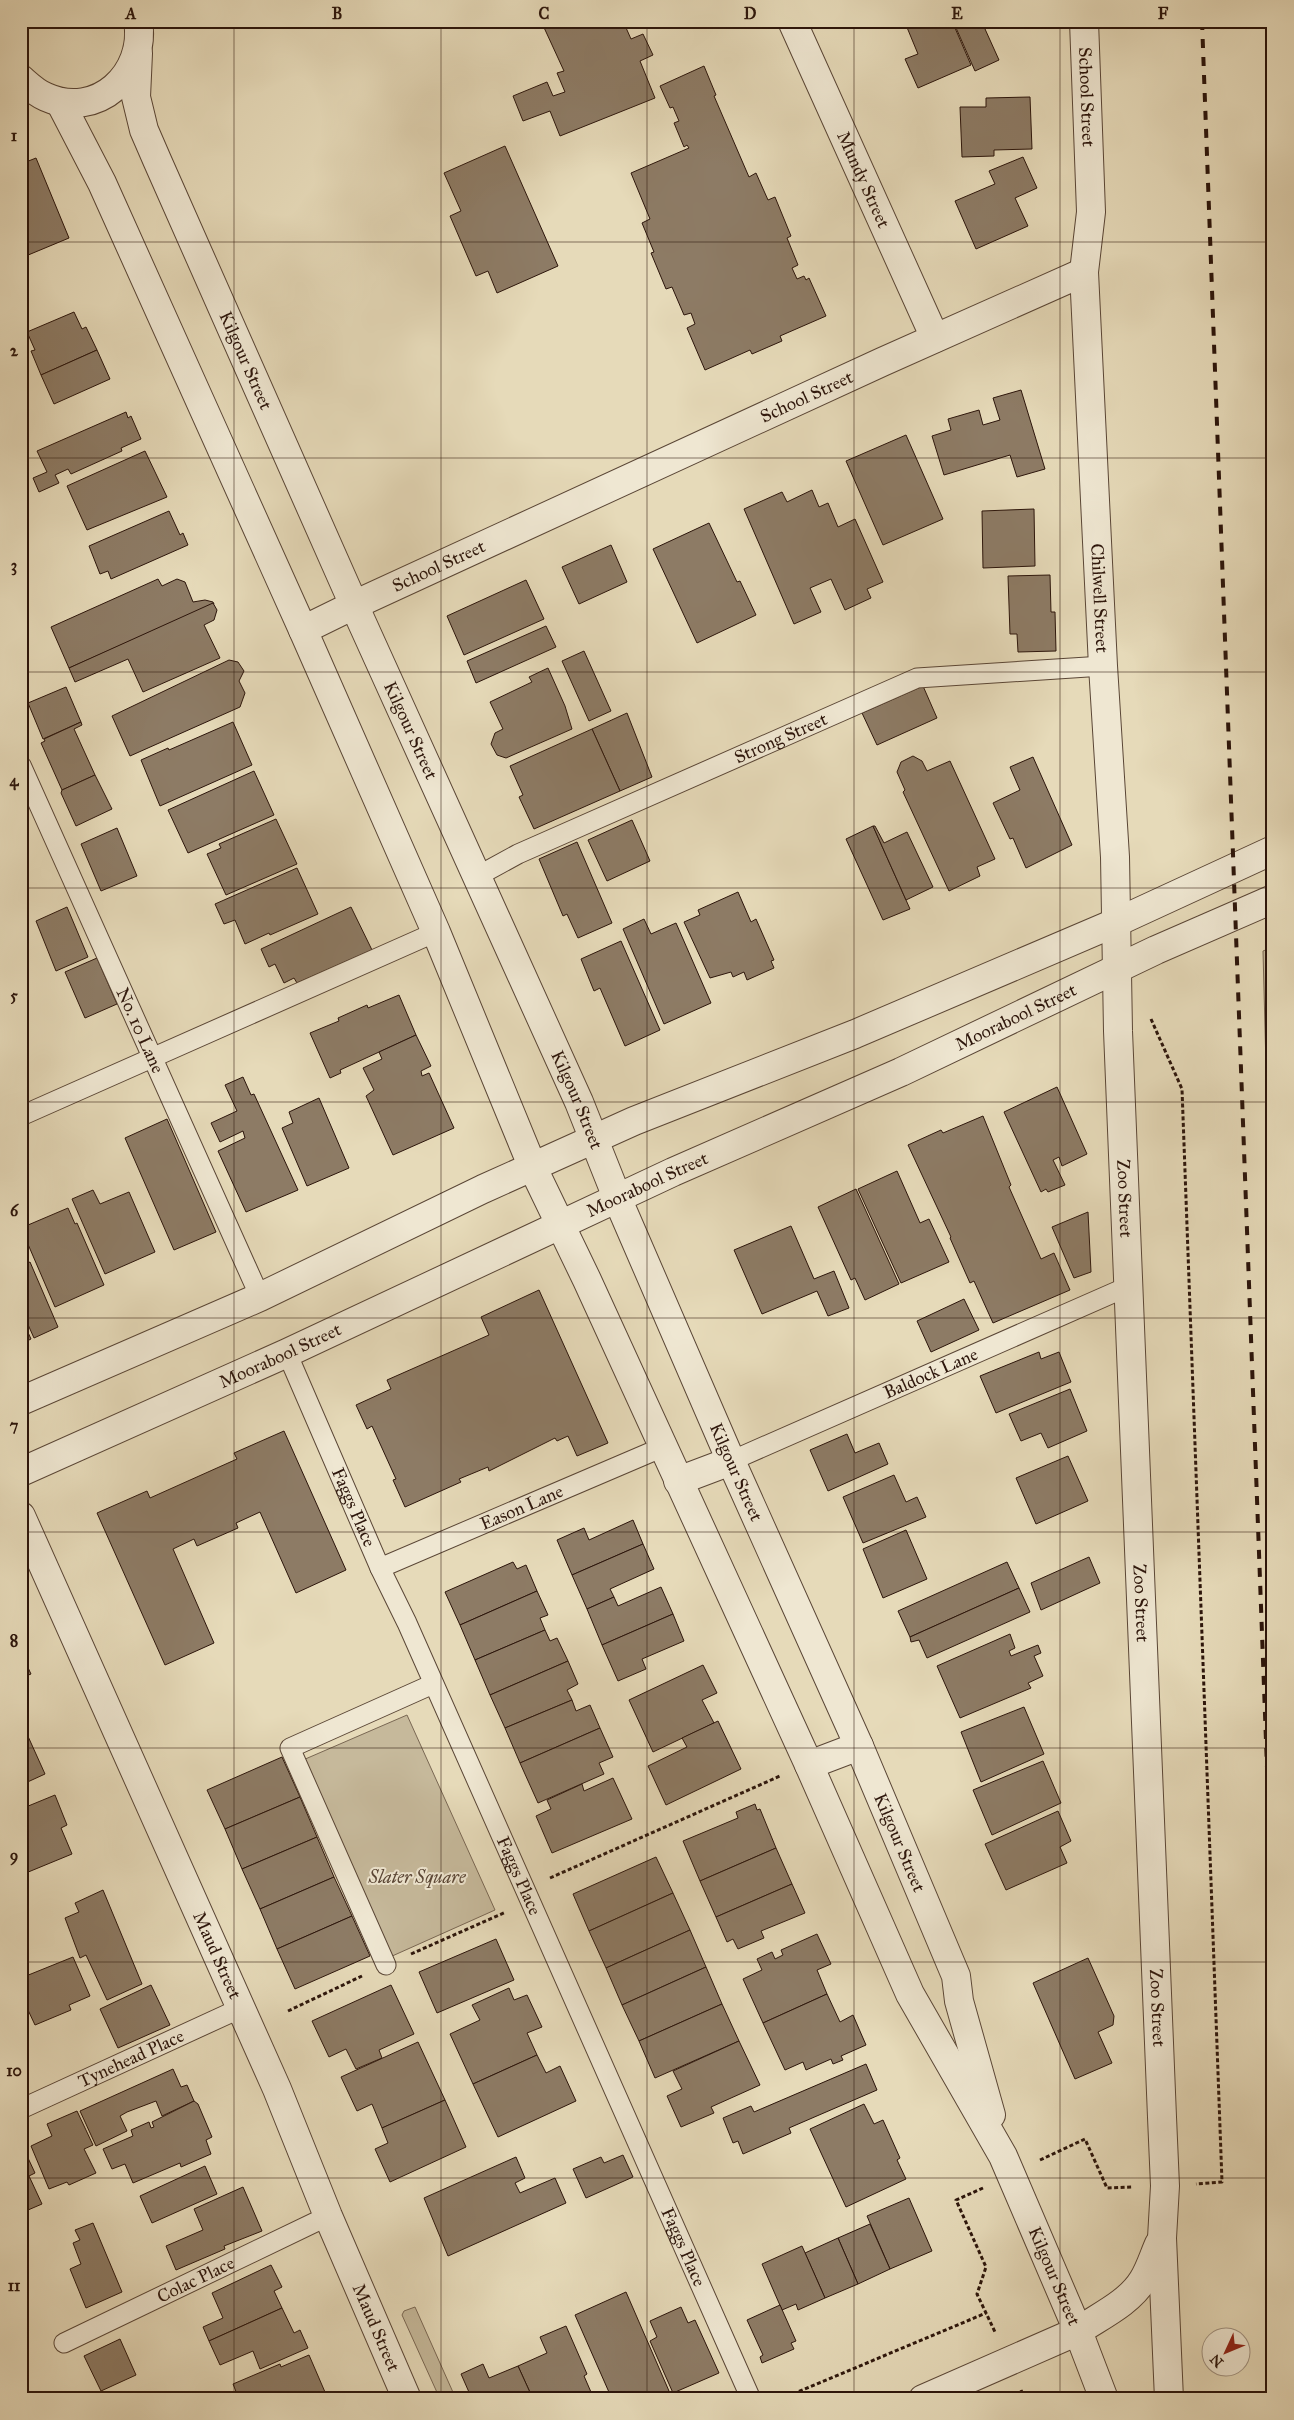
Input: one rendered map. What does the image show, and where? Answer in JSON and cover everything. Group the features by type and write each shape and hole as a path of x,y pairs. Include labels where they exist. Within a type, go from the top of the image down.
{"street":[{"name":"Mundy Street","path":"792,21 935,338"},
{"name":"School Street","path":"303,630 935,338 1084,272 1092,212 1084,21"},
{"path":"26,88 60,102 80,102 100,97 117,87 130,71 143,32"},
{"name":"Kilgour Street","path":"143,32 136,97 144,130 354,605 579,1102 618,1200 637,1239 731,1461 859,1746 956,1976 959,2001 1003,2156"},
{"name":"Kilgour Street","path":"60,102 102,183 303,630 436,932 533,1168 809,1766 910,1994 1003,2156 1078,2331 1104,2399"},
{"name":"Chilwell Street","path":"1084,272 1118,968"},
{"path":"21,1401 260,1296 483,1189 634,1121 855,1034 1117,922 1273,850"},
{"name":"Moorabool Street","path":"21,1472 287,1353 618,1200 673,1172 901,1072 1118,968 1273,899"},
{"name":"Zoo Street","path":"1118,968 1118,1031 1165,2186 1162,2238 1169,2399"},
{"path":"678,1481 731,1461"},
{"name":"Maud Street","path":"21,1516 277,2089 328,2216 407,2399"},
{"path":"809,1766 859,1746"},
{"name":"Zoo Street","path":"923,2399 1078,2331 1123,2302 1143,2280 1162,2238"}],"lane":[{"name":"Strong Street","path":"476,877 518,854 918,678 1103,666"},
{"name":"No. 10 Lane","path":"21,765 260,1296"},
{"path":"21,1116 436,932"},
{"name":"Baldock Lane","path":"731,1461 1129,1286"},
{"name":"Faggs Place","path":"287,1353 380,1568 751,2399"},
{"name":"Eason Lane","path":"380,1568 663,1447"},
{"path":"386,1965 290,1748 433,1684"},
{"name":"Tynehead Place","path":"21,2109 241,2008"},
{"name":"Colac Place","path":"64,2342 328,2216"}],"path":[{"path":"1154,1025 1182,1089 1222,2182"},
{"path":"525,1890 764,1782 809,1766"},
{"path":"1085,2139 1107,2188"},
{"path":"956,2200 986,2267 977,2294"},
{"path":"781,2399 986,2313"}],"green space":[{"path":"1273,947 1273,1335 1263,951"},
{"name":"Slater Square","path":"407,1715 495,1910 390,1957 303,1760"},
{"path":"415,2307 456,2399 440,2399 402,2315 404,2311"}],"building":[{"path":"541,21 623,21 631,39 643,34 653,55 640,61 655,98 560,136 550,111 523,121 513,96 547,82 553,96 565,92 557,73 564,71"},
{"path":"914,21 952,21 971,65 918,88 905,59 918,54 906,25"},
{"path":"953,21 1003,21 985,29 999,60 975,71"},
{"path":"704,66 716,95 714,96 749,177 756,173 768,200 775,197 791,236 787,238 798,265 792,268 797,279 804,276 806,280 809,278 826,316 780,336 782,341 752,354 750,350 705,370 687,328 695,324 691,313 684,315 672,287 666,289 651,253 654,252 642,223 650,219 631,173 689,148 687,145 684,147 674,123 679,121 673,107 670,108 660,86"},
{"path":"1030,97 1032,149 994,150 994,156 962,157 960,107 986,107 986,98"},
{"path":"505,146 558,266 497,293 488,271 476,276 450,216 461,211 444,173"},
{"path":"1023,157 1037,188 1015,198 1028,226 976,249 955,201 995,184 989,171"},
{"path":"36,158 69,238 21,258 21,164"},
{"path":"74,312 82,329 86,327 97,350 41,375 31,351 35,350 27,332"},
{"path":"97,350 110,379 54,404 41,375"},
{"path":"1021,390 1045,469 1017,477 1010,455 944,475 932,436 951,430 948,419 979,410 983,425 1000,420 993,398"},
{"path":"126,412 128,418 131,416 141,439 121,448 122,451 71,474 68,469 55,475 59,483 39,492 33,478 47,472 37,451"},
{"path":"906,435 943,519 883,545 846,461"},
{"path":"145,451 167,497 87,530 67,486"},
{"path":"812,490 819,507 828,503 838,527 855,519 883,582 867,589 871,598 845,610 831,579 810,588 821,612 794,624 744,509 782,492 787,502"},
{"path":"1034,509 1035,566 983,568 982,511"},
{"path":"169,511 180,535 183,533 188,545 111,579 108,571 100,574 89,546"},
{"path":"709,523 737,582 740,581 756,615 697,643 653,549"},
{"path":"611,545 627,582 579,604 562,567"},
{"path":"1050,575 1051,612 1055,612 1056,651 1018,652 1017,634 1010,634 1008,576"},
{"path":"158,579 162,586 177,579 185,582 193,602 205,600 214,604 69,668 51,627"},
{"path":"526,580 544,619 464,655 447,616"},
{"path":"213,603 217,610 214,620 204,625 220,658 143,692 128,659 75,682 69,668"},
{"path":"546,626 556,647 476,683 467,661"},
{"path":"584,651 611,711 589,721 562,661"},
{"path":"229,660 238,662 244,671 239,681 245,693 240,707 130,756 112,716"},
{"path":"548,668 565,706 572,729 506,758 497,755 491,744 495,733 503,729 490,702 532,682 529,677"},
{"path":"923,686 937,718 877,745 862,713"},
{"path":"66,687 81,722 43,739 28,703"},
{"path":"627,713 652,777 620,791 592,729"},
{"path":"81,722 82,725 74,729 95,775 62,790 41,743 45,741 44,739"},
{"path":"233,722 252,765 160,806 141,760"},
{"path":"592,729 620,791 534,829 519,797 523,795 510,766"},
{"path":"913,756 922,761 927,771 950,761 995,859 977,867 980,876 949,891 903,792 905,790 897,772 901,762"},
{"path":"1033,757 1072,845 1026,868 1013,838 1010,839 993,803 1020,790 1010,767"},
{"path":"254,771 274,815 188,853 168,810"},
{"path":"95,775 112,809 76,826 61,793 62,790"},
{"path":"276,819 297,864 226,895 207,854 221,848 219,844"},
{"path":"632,820 650,861 607,881 588,840"},
{"path":"873,826 910,909 883,920 846,839"},
{"path":"873,826 875,826 884,843 907,832 933,887 906,900"},
{"path":"117,828 137,876 101,891 81,844"},
{"path":"577,842 612,923 578,938 567,914 563,916 539,859"},
{"path":"297,868 318,914 245,944 235,920 224,924 215,904"},
{"path":"738,892 751,922 756,919 774,960 771,961 774,968 747,980 744,972 733,977 731,972 710,978 684,922 700,915 698,910"},
{"path":"67,907 88,957 56,971 36,921"},
{"path":"351,907 372,950 297,983 294,978 284,983 275,964 269,967 261,949"},
{"path":"644,919 651,934 676,923 711,1003 664,1024 623,929"},
{"path":"621,941 660,1030 625,1046 600,988 594,991 581,959"},
{"path":"97,958 117,1004 85,1018 65,972"},
{"path":"399,995 416,1035 340,1070 341,1073 330,1078 310,1033 339,1021 338,1018 367,1005 368,1008"},
{"path":"416,1035 431,1066 421,1071 422,1076 429,1073 454,1128 393,1155 366,1096 374,1090 363,1068 382,1059 379,1052"},
{"path":"243,1077 251,1095 254,1094 298,1190 246,1212 218,1151 245,1138 243,1131 220,1142 211,1123 237,1111 225,1085"},
{"path":"1057,1087 1087,1154 1062,1166 1059,1157 1053,1160 1065,1185 1048,1192 1046,1189 1041,1192 1004,1112"},
{"path":"319,1098 349,1168 307,1186 282,1128 293,1123 289,1112"},
{"path":"983,1116 1011,1185 1009,1187 1041,1259 1054,1253 1070,1290 993,1323 974,1281 970,1283 951,1237 908,1145 941,1130 943,1133"},
{"path":"167,1119 216,1232 174,1250 125,1138"},
{"path":"897,1171 920,1223 929,1219 949,1262 901,1283 858,1189"},
{"path":"856,1189 899,1284 865,1300 855,1278 851,1280 818,1207"},
{"path":"93,1190 100,1204 129,1192 155,1252 105,1274 72,1199"},
{"path":"68,1208 75,1224 77,1223 104,1285 55,1307 21,1228"},
{"path":"1088,1212 1091,1272 1074,1278 1052,1227"},
{"path":"791,1226 814,1279 834,1271 849,1308 828,1316 817,1291 762,1314 734,1250"},
{"path":"30,1262 58,1327 34,1338 21,1309 21,1266"},
{"path":"539,1290 608,1443 577,1456 568,1436 557,1441 555,1438 489,1471 488,1467 459,1479 461,1482 405,1507 393,1480 396,1479 372,1426 367,1429 356,1405 391,1389 387,1380 489,1335 481,1317"},
{"path":"964,1299 979,1330 931,1352 917,1321"},
{"path":"21,1317 31,1339 21,1344"},
{"path":"1039,1352 1041,1359 1059,1352 1071,1382 996,1413 980,1376"},
{"path":"1070,1389 1087,1431 1048,1448 1041,1433 1021,1441 1009,1414"},
{"path":"284,1431 346,1570 296,1593 260,1512 236,1523 238,1528 197,1546 194,1539 173,1549 214,1643 165,1665 97,1513 147,1491 150,1498 237,1459 234,1453"},
{"path":"847,1434 855,1453 879,1443 888,1464 828,1491 810,1450"},
{"path":"1068,1456 1088,1501 1036,1524 1016,1478"},
{"path":"894,1475 906,1502 917,1497 926,1517 863,1543 843,1497"},
{"path":"633,1520 643,1544 572,1575 557,1540 584,1528 589,1540"},
{"path":"906,1530 927,1579 883,1598 863,1549"},
{"path":"643,1544 654,1569 610,1589 614,1597 587,1609 572,1575"},
{"path":"1089,1557 1100,1583 1041,1610 1031,1583"},
{"path":"513,1562 517,1569 526,1565 537,1591 460,1625 445,1592"},
{"path":"1007,1562 1019,1588 910,1637 898,1611"},
{"path":"661,1587 673,1614 602,1645 587,1609 614,1597 618,1606"},
{"path":"1019,1588 1030,1612 927,1658 919,1640 911,1642 910,1637"},
{"path":"537,1591 548,1615 540,1618 545,1630 475,1660 460,1625"},
{"path":"673,1614 684,1641 642,1659 646,1669 618,1681 602,1645"},
{"path":"545,1630 550,1641 557,1638 568,1661 490,1695 475,1660"},
{"path":"1010,1634 1015,1648 1009,1651 1011,1656 1038,1645 1041,1653 1034,1656 1043,1676 1028,1683 1031,1688 960,1718 937,1666"},
{"path":"21,1653 31,1674 21,1678"},
{"path":"568,1661 578,1684 567,1690 572,1700 505,1728 490,1695"},
{"path":"703,1665 717,1693 702,1700 714,1723 653,1752 629,1700"},
{"path":"572,1700 576,1711 590,1705 600,1728 520,1763 505,1728"},
{"path":"1024,1707 1044,1754 981,1782 961,1732"},
{"path":"718,1721 741,1769 666,1805 648,1766 687,1747 682,1738"},
{"path":"21,1724 45,1774 21,1785"},
{"path":"600,1728 613,1757 599,1763 604,1774 538,1803 520,1763"},
{"path":"282,1757 300,1797 225,1829 207,1790"},
{"path":"1043,1761 1061,1803 992,1835 973,1790"},
{"path":"613,1778 632,1819 552,1853 536,1816 551,1809 547,1800 582,1784 584,1791"},
{"path":"55,1795 67,1825 61,1828 72,1854 21,1875 21,1809"},
{"path":"300,1797 317,1837 242,1869 225,1829"},
{"path":"755,1804 757,1810 760,1809 776,1848 700,1881 683,1841 738,1818 736,1812"},
{"path":"1058,1811 1071,1841 1060,1847 1067,1863 1006,1890 985,1844"},
{"path":"317,1837 334,1877 260,1909 242,1869"},
{"path":"776,1848 792,1884 716,1917 700,1881"},
{"path":"656,1857 673,1893 589,1931 573,1894"},
{"path":"334,1877 352,1916 277,1949 260,1909"},
{"path":"792,1884 805,1913 761,1931 764,1938 738,1949 733,1939 727,1942 716,1917"},
{"path":"103,1890 142,1984 107,2000 86,1955 80,1958 65,1918 79,1912 75,1903"},
{"path":"673,1893 690,1930 606,1968 589,1931"},
{"path":"352,1916 370,1956 295,1989 277,1949"},
{"path":"690,1930 706,1967 622,2005 606,1968"},
{"path":"817,1934 831,1964 817,1970 827,1994 763,2023 743,1979 762,1970 757,1959 772,1952 775,1959 783,1955 781,1950"},
{"path":"496,1939 514,1980 437,2013 419,1972"},
{"path":"73,1957 90,1996 69,2005 71,2010 35,2025 28,2010 21,2013 21,1978"},
{"path":"1088,1958 1114,2016 1113,2025 1098,2032 1112,2063 1075,2079 1033,1983"},
{"path":"706,1967 722,2004 639,2041 622,2005"},
{"path":"151,1985 170,2025 118,2048 100,2009"},
{"path":"391,1985 414,2034 379,2050 382,2058 356,2069 346,2049 329,2057 312,2021"},
{"path":"509,1988 514,2000 527,1995 542,2027 527,2033 537,2055 473,2084 450,2034 480,2020 472,2005"},
{"path":"827,1994 840,2022 853,2015 866,2045 841,2056 843,2060 833,2064 831,2059 806,2070 803,2062 785,2070 763,2023"},
{"path":"722,2004 739,2041 655,2078 639,2041"},
{"path":"739,2041 760,2085 711,2107 714,2113 681,2127 667,2096 682,2089 673,2071"},
{"path":"418,2042 445,2100 382,2128 372,2104 357,2111 341,2077"},
{"path":"537,2055 546,2073 560,2066 576,2101 498,2137 473,2084"},
{"path":"866,2064 877,2090 789,2128 791,2133 743,2154 738,2141 733,2143 723,2118 751,2106 754,2112"},
{"path":"173,2069 181,2087 187,2085 194,2101 162,2116 156,2101 127,2112 120,2116 127,2131 96,2146 80,2111"},
{"path":"445,2100 466,2147 390,2182 375,2149 388,2143 382,2128"},
{"path":"194,2101 198,2104 212,2137 206,2140 211,2154 181,2167 180,2163 133,2183 125,2164 112,2169 103,2149 133,2136 131,2130 149,2122 151,2128 154,2127 152,2122"},
{"path":"864,2104 874,2124 883,2120 900,2158 897,2160 906,2179 846,2207 810,2129"},
{"path":"77,2111 93,2145 84,2149 96,2173 69,2185 67,2182 49,2189 31,2146 52,2136 47,2124"},
{"path":"21,2143 35,2173 29,2176 42,2204 21,2213"},
{"path":"623,2155 633,2177 586,2198 573,2169 601,2157 604,2163"},
{"path":"516,2157 525,2178 515,2183 520,2193 555,2178 566,2203 448,2256 424,2198"},
{"path":"205,2166 217,2194 152,2223 140,2196"},
{"path":"243,2187 262,2231 224,2246 225,2249 176,2270 166,2246 203,2230 194,2209"},
{"path":"909,2198 932,2251 890,2269 867,2216"},
{"path":"93,2223 122,2292 86,2308 70,2269 81,2264 73,2243 80,2240 75,2230"},
{"path":"870,2224 890,2269 858,2284 838,2238"},
{"path":"838,2238 858,2284 825,2298 805,2253"},
{"path":"802,2246 825,2298 798,2310 796,2304 782,2310 762,2264"},
{"path":"271,2265 282,2287 274,2291 282,2308 209,2341 203,2327 223,2318 212,2293"},
{"path":"626,2292 669,2391 652,2399 612,2399 575,2315"},
{"path":"780,2305 796,2341 791,2343 794,2349 762,2363 760,2357 763,2355 747,2320"},
{"path":"681,2307 688,2323 695,2320 719,2373 673,2393 650,2341 657,2337 650,2321"},
{"path":"282,2308 294,2333 300,2330 308,2348 260,2369 253,2351 220,2365 209,2341"},
{"path":"566,2326 587,2374 584,2376 594,2399 533,2399 518,2366 547,2353 540,2337"},
{"path":"120,2339 136,2375 101,2391 84,2356"},
{"path":"309,2355 328,2399 239,2399 233,2384 280,2364 281,2367"},
{"path":"483,2364 489,2378 518,2366 533,2399 472,2399 461,2374"}],"railway":[{"path":"1202,21 1273,1929"}]}
